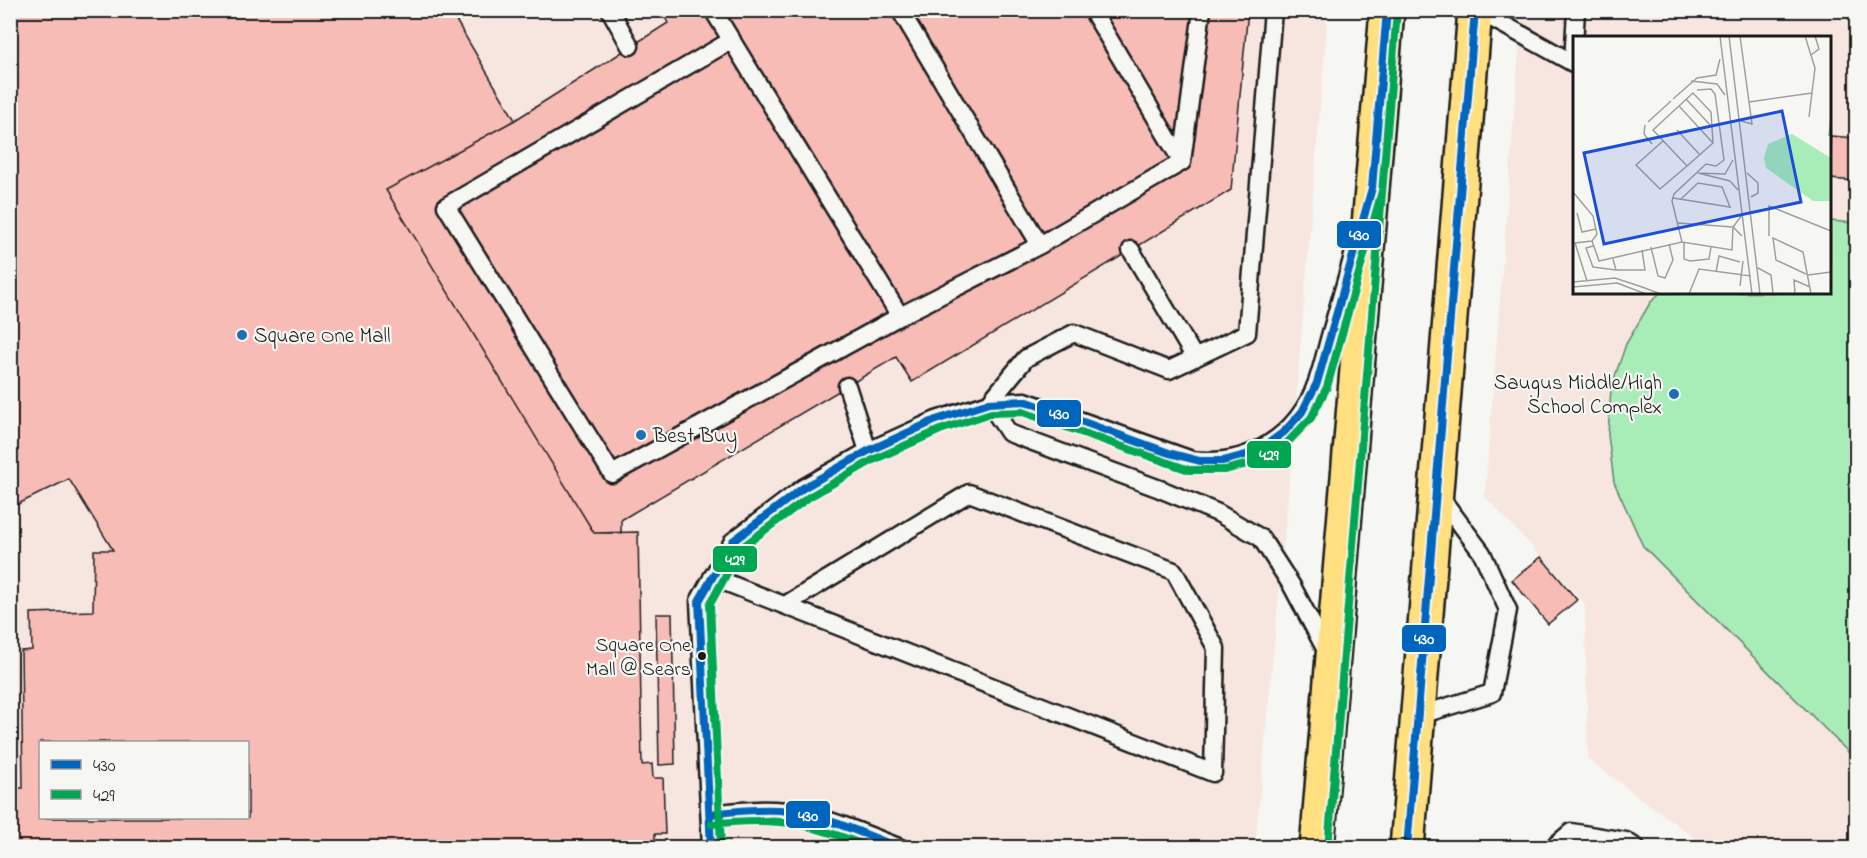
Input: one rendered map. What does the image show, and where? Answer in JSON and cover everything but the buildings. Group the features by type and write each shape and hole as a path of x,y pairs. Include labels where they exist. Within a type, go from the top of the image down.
{"highway":[{"path":"1316,845 1387,10"},
{"path":"1407,848 1476,10"}],"lane":[{"path":"610,10 630,46"},
{"path":"713,10 900,316"},
{"path":"900,10 1041,245"},
{"path":"1092,10 1182,162"},
{"path":"1182,162 1202,10"},
{"path":"989,404 1026,358 1074,333 1169,370 1246,333 1273,10"},
{"path":"1476,10 1573,63"},
{"path":"1575,36 1576,10"},
{"path":"732,40 446,206 612,474 900,316 1041,245 1182,162"},
{"path":"711,848 699,601 733,542 803,488 868,451 936,420 989,404 1025,401 1192,460 1226,461 1258,450 1279,437 1301,412 1317,383 1372,188"},
{"path":"1131,250 1195,358"},
{"path":"847,386 868,451"},
{"path":"989,404 1009,433 1218,513 1261,538 1292,586 1333,662"},
{"path":"1418,716 1492,693 1508,610 1482,553 1436,491"},
{"path":"712,577 1213,773 1216,648 1174,571 969,493 785,605"},
{"path":"711,814 750,809 803,814 901,848"},
{"path":"1552,848 1571,832 1626,841 1637,848"}],"shaded area":[{"path":"10,11 1328,11 1287,506 1255,847 11,847"},
{"name":"Saugus Middle/High School Complex","path":"1522,11 1856,11 1856,847 1707,847 1588,759 1585,604 1485,496"}],"green space":[{"path":"1831,221 1856,223 1856,760 1643,546 1614,482 1608,435 1611,388 1626,344 1650,303 1659,294 1831,294"}],"transit line":[{"name":"430","path":"711,848 699,601 733,541 803,488 868,451 936,420 989,403 1025,401 1169,453 1200,461 1223,461 1262,448 1284,432 1302,412 1317,383 1372,188 1387,10"},
{"name":"430","path":"1407,848 1475,10"},
{"name":"429","path":"1328,848 1397,11"},
{"name":"429","path":"721,847 710,604 741,548 809,497 873,460 940,430 991,413 1023,412 1189,470 1225,470 1259,461 1287,443 1311,418 1327,387 1382,191"},
{"name":"430","path":"711,814 763,810 796,812 841,825 900,848"},
{"name":"429","path":"712,824 775,821 811,827 871,848"}],"place":[{"name":"Square One Mall","path":"242,335"},
{"name":"Saugus Middle/High School Complex","path":"1674,394"},
{"name":"Best Buy","path":"641,435"},
{"name":"Square One Mall @ Sears","path":"702,656"}]}
